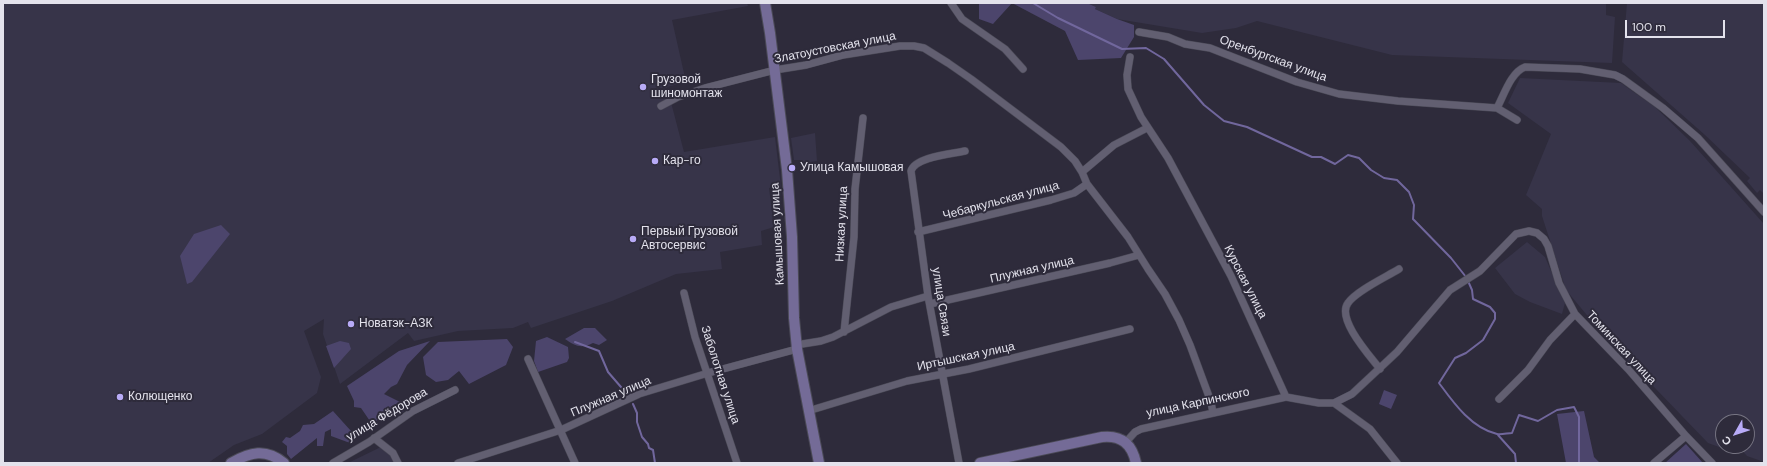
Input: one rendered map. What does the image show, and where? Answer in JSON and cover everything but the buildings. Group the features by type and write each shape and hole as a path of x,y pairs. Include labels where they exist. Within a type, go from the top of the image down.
{"main road":[{"name":"Камышовая улица","path":"765,3 786,163 792,237 796,347 819,463"},
{"path":"980,463 1112,436 1126,442 1133,452 1136,463"},
{"path":"231,463 252,453 261,452 272,455 284,463"}],"street":[{"path":"951,3 962,19 1004,49 1023,69"},
{"name":"Оренбургская улица","path":"1139,32 1168,37 1185,44 1215,50 1297,82 1339,94 1398,101 1497,108 1517,120"},
{"name":"Златоустовская улица","path":"661,106 678,97 705,88 775,70 806,65 843,55 900,46 924,48 954,67 1061,146 1075,161 1087,184 1128,237 1138,255 1165,294 1179,320 1198,367 1213,413"},
{"name":"Курская улица","path":"1130,56 1127,75 1128,89 1147,128 1168,158 1231,276 1286,397"},
{"path":"1497,108 1515,74 1520,69 1525,67 1580,69 1615,74 1663,108 1698,138 1764,212"},
{"name":"Низкая улица","path":"844,332 854,237 855,189 863,118"},
{"path":"1082,172 1114,145 1147,128"},
{"name":"улица Связи","path":"959,463 928,296 911,177 912,167 922,160 965,150"},
{"name":"Чебаркульская улица","path":"918,232 1051,200 1074,193 1087,184"},
{"path":"921,245 930,230"},
{"name":"Томинская улица","path":"1380,369 1412,337 1443,296 1450,290 1480,272 1516,234 1529,231 1537,233 1544,239 1548,246 1559,283 1574,314 1628,369 1686,436 1712,463"},
{"name":"Плужная улица","path":"930,304 1103,265 1138,255"},
{"path":"1286,397 1319,403 1334,403 1352,394 1380,369 1350,328 1346,320 1345,307 1349,301 1357,295 1399,269"},
{"name":"Заболотная улица","path":"684,293 737,463"},
{"name":"Плужная улица","path":"458,463 561,430 639,394 796,347 821,341 844,332 891,307 928,296"},
{"path":"1499,399 1528,370 1550,340 1574,314"},
{"name":"Иртышская улица","path":"808,411 907,381 942,373 969,369 1130,329"},
{"path":"528,359 575,463"},
{"name":"улица Фёдорова","path":"333,463 413,412 456,390"},
{"name":"улица Карпинского","path":"1126,442 1135,432 1141,429 1286,397"},
{"path":"1334,403 1370,429 1397,463"},
{"path":"1654,463 1686,436"},
{"path":"374,438 393,453 398,463"}],"shaded area":[{"path":"3,3 747,3 748,6 672,20 686,82 667,87 684,152 775,137 781,187 769,188 774,227 761,231 762,245 720,252 722,269 676,274 612,301 531,328 528,322 513,328 458,331 414,341 408,333 340,384 323,334 324,319 304,331 321,377 317,393 262,434 234,445 208,463 3,463"},
{"path":"979,3 1012,3 993,24 979,19"},
{"path":"1012,3 1087,3 1096,7 1095,9 1134,25 1134,37 1121,58 1078,60 1065,31"},
{"path":"1087,3 1606,3 1606,15 1615,17 1612,63 1392,55 1257,21 1236,28 1202,33 1117,19 1095,9 1096,7"},
{"path":"1627,3 1764,3 1764,194 1760,190 1757,193 1747,181 1750,178 1705,135 1622,62"},
{"path":"1520,78 1621,83 1655,107 1690,141 1764,224 1764,462 1745,454 1755,454 1755,414 1715,414 1715,446 1708,443 1601,332 1566,290 1542,216 1542,209 1526,195 1551,134 1508,103"},
{"path":"815,133 817,161 803,163 802,160 794,160 791,138"},
{"path":"221,225 230,234 192,282 187,284 180,256 194,234"},
{"path":"1527,242 1545,257 1565,303 1562,314 1530,302 1515,294 1495,268"},
{"path":"584,328 595,328 607,340 599,345 593,343 585,346 578,346 565,339"},
{"path":"547,337 568,347 569,358 567,362 538,372 534,361 536,341"},
{"path":"507,339 513,347 506,365 469,384 459,371 448,380 436,382 426,375 423,357 438,342"},
{"path":"340,341 349,343 351,349 334,368 326,346"},
{"path":"430,341 407,365 397,384 391,387 384,394 400,402 404,411 388,417 379,416 374,427 361,408 354,407 354,401 347,386 399,351"},
{"path":"1384,390 1397,395 1391,409 1379,404"},
{"path":"333,411 351,431 350,443 331,436 331,429 325,432 323,446 317,446 317,438 291,459 287,454 287,446 282,442 286,437 290,438 300,431 303,425 314,424"},
{"path":"1584,411 1594,457 1600,463 1566,463 1557,414"},
{"path":"1686,444 1703,463 1665,463"},
{"path":"383,446 395,463 348,463"}],"waterway":[{"path":"1033,3 1058,18 1122,49 1146,48 1164,59 1204,105 1224,121 1247,127 1312,157 1321,157 1335,164 1348,155 1359,158 1371,170 1384,178 1397,180 1409,192 1414,205 1413,219 1451,258 1466,277"},
{"path":"1468,281 1472,290 1473,299 1490,307 1495,313 1495,319 1483,340 1466,353 1455,358 1439,383 1457,406 1471,420 1488,431 1497,434 1512,433 1519,415 1538,421 1557,410 1574,407 1579,417 1579,463"},
{"path":"575,342 599,351 608,372 627,394"},
{"path":"633,404 637,413 637,422 642,437 648,444 649,448 653,450 655,463"},
{"path":"1498,435 1515,454 1516,463"}],"place":[{"name":"Грузовой шиномонтаж","path":"643,87"},
{"name":"Кар-го","path":"655,161"},
{"name":"Улица Камышовая","path":"792,168"},
{"name":"Первый Грузовой Автосервис","path":"633,239"},
{"name":"Новатэк-АЗК","path":"351,324"},
{"name":"Колющенко","path":"120,397"}]}
